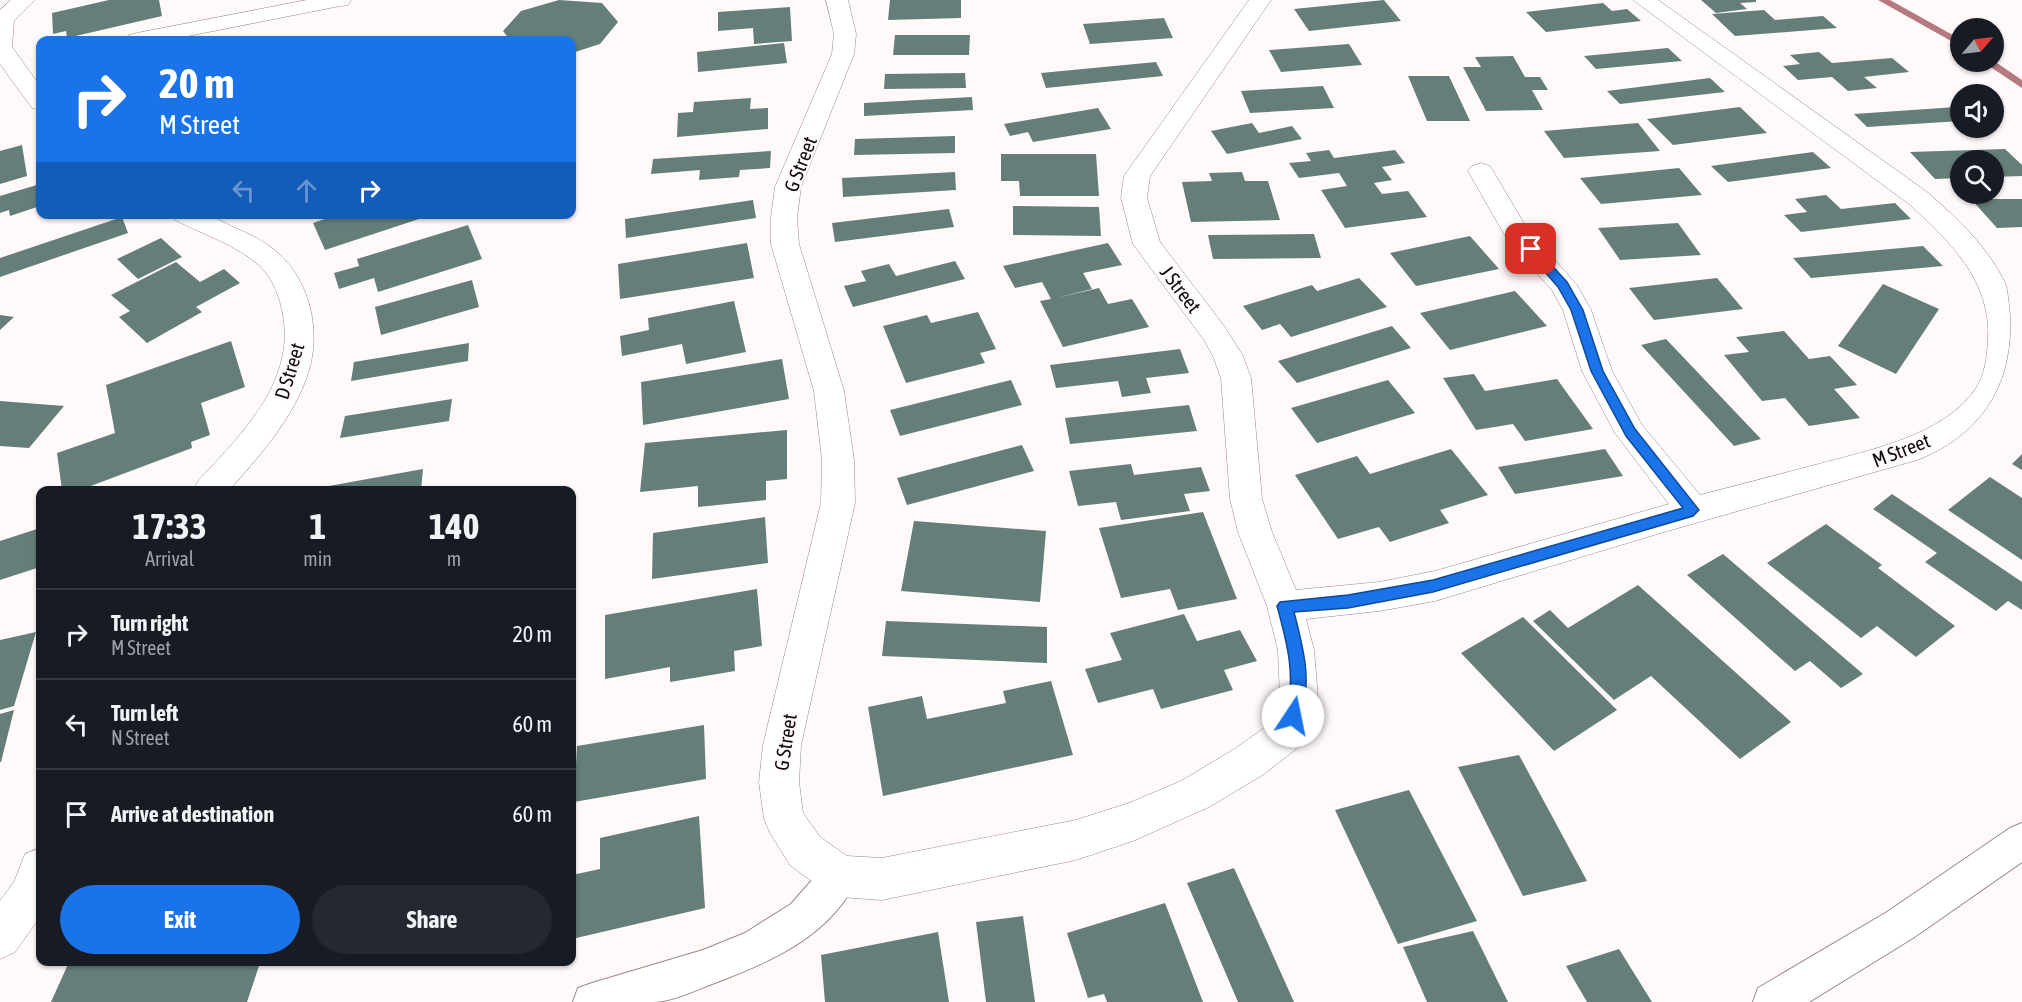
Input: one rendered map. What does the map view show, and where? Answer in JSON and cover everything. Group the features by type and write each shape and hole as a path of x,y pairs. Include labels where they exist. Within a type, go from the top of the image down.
{"street":[{"path":"24,0 3,19 1,47 36,97"},
{"path":"156,36 340,0"},
{"name":"G Street","path":"837,0 845,34 843,54 788,188 784,217 785,244 829,392 838,460 838,503 782,745 779,782 784,819 805,851 840,876"},
{"name":"J Street","path":"1260,0 1137,176 1134,198 1147,244 1214,333 1236,378 1245,499 1254,532 1285,606"},
{"name":"M Street","path":"1285,606 1348,602 1433,586 1693,510 1876,461 1928,443 1965,418 1989,394 2001,362 2005,336 2001,307 1989,276 1972,251 1946,222 1918,198 1644,0"},
{"path":"1481,171 1517,235 1563,285 1577,310 1597,371 1631,433 1693,510"},
{"name":"D Street","path":"194,219 267,258 281,274 292,294 300,318 300,346 278,408 255,440 214,486"},
{"path":"840,876 882,879 1076,840 1133,821 1195,794 1250,761 1286,734 1299,698 1296,650 1285,606"},
{"path":"0,937 31,895 36,881"}],"lane":[{"path":"1772,1002 1822,974 1980,871 2022,840"},
{"path":"592,1002 709,966 757,947 804,917 840,876"}],"building":[{"path":"109,0 159,0 162,16 76,36 67,36 66,31 53,34 52,13"},
{"path":"559,0 602,3 618,22 600,44 576,52 576,36 507,36 503,31 521,11"},
{"path":"890,0 961,0 961,18 888,20"},
{"path":"1384,0 1401,21 1309,31 1294,9"},
{"path":"1701,0 1756,0 1756,2 1740,3 1747,9 1716,13"},
{"path":"1603,3 1612,11 1627,9 1641,21 1546,32 1526,12"},
{"path":"790,7 792,41 754,44 753,28 718,31 718,12"},
{"path":"1764,10 1775,20 1823,16 1837,28 1735,36 1712,14"},
{"path":"1164,18 1173,38 1090,44 1083,24"},
{"path":"895,35 970,35 969,55 893,55"},
{"path":"784,43 787,63 698,72 697,52"},
{"path":"1349,44 1362,65 1281,72 1269,50"},
{"path":"1668,48 1682,61 1596,69 1584,56"},
{"path":"1819,52 1832,63 1892,58 1909,72 1864,77 1877,88 1848,91 1832,77 1798,80 1783,66 1800,64 1790,55"},
{"path":"1513,56 1525,77 1540,77 1548,90 1532,90 1543,110 1486,111 1463,67 1481,67 1475,57"},
{"path":"1156,62 1163,76 1046,88 1041,73"},
{"path":"965,73 966,88 884,89 885,74"},
{"path":"1408,76 1449,76 1470,121 1427,121"},
{"path":"1710,78 1725,92 1620,104 1607,91"},
{"path":"1323,86 1334,108 1250,113 1241,91"},
{"path":"972,97 973,110 864,116 864,103"},
{"path":"751,98 750,109 768,108 768,129 677,137 678,113 693,112 694,102"},
{"path":"1740,107 1767,133 1673,145 1647,119"},
{"path":"1950,107 1950,122 1867,127 1854,114"},
{"path":"1098,108 1111,129 1033,142 1028,132 1010,136 1004,124"},
{"path":"1252,123 1259,133 1292,126 1302,139 1227,154 1211,131"},
{"path":"1638,123 1660,151 1564,158 1544,131"},
{"path":"955,136 955,153 854,155 855,139"},
{"path":"22,145 27,176 0,184 0,151"},
{"path":"2005,149 2022,165 2022,176 2004,177 2004,150 1973,150"},
{"path":"1329,150 1334,158 1395,150 1405,163 1382,167 1392,180 1374,183 1382,194 1408,191 1427,217 1345,228 1321,190 1347,186 1339,173 1299,178 1289,163 1311,161 1306,153"},
{"path":"771,151 770,168 740,170 739,177 699,180 700,170 651,174 653,159"},
{"path":"1950,151 1950,178 1935,179 1910,152"},
{"path":"1813,152 1831,168 1728,182 1711,166"},
{"path":"1001,154 1096,154 1099,196 1020,196 1019,181 1001,181"},
{"path":"1679,168 1702,195 1601,204 1580,178"},
{"path":"955,172 956,190 843,197 842,178"},
{"path":"1242,172 1245,181 1268,181 1280,220 1191,222 1182,182 1212,181 1209,173"},
{"path":"36,185 36,207 10,216 9,210 0,213 0,196"},
{"path":"1826,195 1841,209 1895,203 1911,219 1801,232 1784,215 1807,212 1795,199"},
{"path":"2004,199 2022,199 2022,227 1997,228 1975,204 2004,204"},
{"path":"753,200 756,218 626,238 625,219"},
{"path":"1013,206 1099,207 1101,236 1013,235"},
{"path":"949,209 954,227 835,242 832,223"},
{"path":"116,219 123,219 128,233 0,277 0,258"},
{"path":"325,219 419,219 325,250 313,223"},
{"path":"1678,223 1701,255 1620,260 1598,228"},
{"path":"468,225 482,259 378,292 374,278 339,289 334,273 359,266 357,259"},
{"path":"1314,234 1321,258 1213,259 1208,235"},
{"path":"1470,236 1499,269 1416,286 1390,253"},
{"path":"161,238 182,257 138,279 117,259"},
{"path":"747,243 754,278 620,299 618,264"},
{"path":"1108,243 1122,265 1083,273 1092,289 1056,298 1099,288 1108,304 1132,299 1149,327 1063,347 1040,301 1051,299 1042,282 1015,288 1003,266"},
{"path":"1923,246 1943,266 1811,278 1793,258"},
{"path":"955,261 965,279 853,307 844,286 866,281 861,271 889,264 896,276"},
{"path":"176,262 200,282 224,269 240,283 196,307 202,312 147,343 119,317 130,311 111,295"},
{"path":"1359,278 1387,307 1291,337 1280,324 1262,330 1243,306 1312,285 1317,291"},
{"path":"1717,278 1743,309 1654,320 1629,288"},
{"path":"472,280 479,307 381,335 375,307"},
{"path":"1883,284 1939,309 1896,374 1838,346"},
{"path":"1515,291 1547,326 1450,350 1420,313"},
{"path":"734,301 746,352 686,364 682,344 622,356 620,336 649,330 648,318"},
{"path":"978,312 996,349 980,353 985,363 906,383 883,326 927,315 931,323"},
{"path":"0,315 14,317 0,330"},
{"path":"1392,326 1411,348 1297,383 1278,361"},
{"path":"1784,331 1809,359 1830,356 1857,385 1834,389 1860,418 1809,426 1785,398 1762,401 1724,355 1749,352 1736,337"},
{"path":"1666,339 1761,439 1734,446 1641,345"},
{"path":"231,341 245,387 201,403 210,435 191,442 192,448 91,486 61,486 57,453 115,433 106,385"},
{"path":"469,343 468,361 351,381 354,362"},
{"path":"1180,349 1189,373 1146,378 1151,393 1122,397 1118,381 1056,388 1050,365"},
{"path":"782,359 789,399 643,425 641,382"},
{"path":"1474,374 1485,391 1557,379 1593,429 1525,441 1513,424 1476,430 1443,378"},
{"path":"1011,380 1022,405 900,436 890,410"},
{"path":"1388,380 1415,413 1317,443 1291,408"},
{"path":"452,399 449,421 340,438 345,416"},
{"path":"0,401 64,406 29,448 0,446"},
{"path":"1189,405 1197,431 1070,444 1065,418"},
{"path":"787,430 787,479 766,481 766,500 698,507 698,486 640,492 645,443"},
{"path":"1022,445 1034,471 907,505 897,478"},
{"path":"1451,449 1488,495 1440,510 1449,523 1390,542 1379,527 1338,539 1295,475 1357,456 1370,474"},
{"path":"1605,449 1623,476 1515,494 1498,467"},
{"path":"2022,454 2022,470 2012,464"},
{"path":"1131,464 1134,475 1201,467 1210,491 1184,494 1190,511 1121,520 1116,502 1078,506 1069,471"},
{"path":"423,469 421,486 329,486"},
{"path":"1990,477 2022,498 2022,560 1948,510"},
{"path":"1892,494 2022,582 2022,610 2008,601 1996,611 1925,562 1937,553 1873,509"},
{"path":"1203,512 1237,599 1178,610 1170,589 1121,598 1099,528"},
{"path":"765,517 768,563 652,579 653,533"},
{"path":"914,521 1046,531 1040,602 901,591"},
{"path":"1826,524 1882,565 1878,568 1955,626 1916,657 1877,626 1861,638 1767,563"},
{"path":"36,529 36,568 0,580 0,541"},
{"path":"1723,554 1863,674 1841,688 1810,661 1795,671 1687,575"},
{"path":"1638,585 1791,722 1740,759 1651,676 1614,700 1533,621 1550,610 1568,628"},
{"path":"757,589 762,646 734,651 735,671 670,682 670,667 605,679 605,615"},
{"path":"1184,614 1197,641 1240,630 1257,661 1224,670 1233,690 1161,709 1153,689 1098,703 1085,669 1122,660 1110,633"},
{"path":"1523,617 1617,710 1554,751 1461,653"},
{"path":"886,621 1047,627 1047,663 882,656"},
{"path":"36,632 14,706 0,710 0,640"},
{"path":"1051,681 1073,755 883,796 868,707 922,696 927,719 1006,703 1003,691"},
{"path":"14,710 1,762 0,762 0,714"},
{"path":"704,725 706,779 576,802 577,746"},
{"path":"1519,755 1587,881 1523,896 1458,767"},
{"path":"1409,790 1477,921 1398,944 1335,810"},
{"path":"699,816 705,908 576,938 576,874 600,869 600,838"},
{"path":"1234,868 1294,1002 1238,1002 1187,883"},
{"path":"1165,903 1203,1002 1107,1002 1104,994 1088,998 1067,933"},
{"path":"1023,916 1035,1002 986,1002 976,922"},
{"path":"1473,931 1508,1002 1427,1002 1403,947"},
{"path":"938,932 949,1002 825,1002 821,955"},
{"path":"1619,949 1652,1002 1587,1002 1566,966"},
{"path":"67,966 259,966 247,1002 51,1002"}],"waterway":[{"path":"1883,0 1950,37"},
{"path":"2003,72 2022,85"}],"route":[{"path":"1293,716 1299,698 1296,650 1285,606 1348,602 1433,586 1693,510 1631,433 1597,371 1577,310 1563,285 1531,249"}]}
